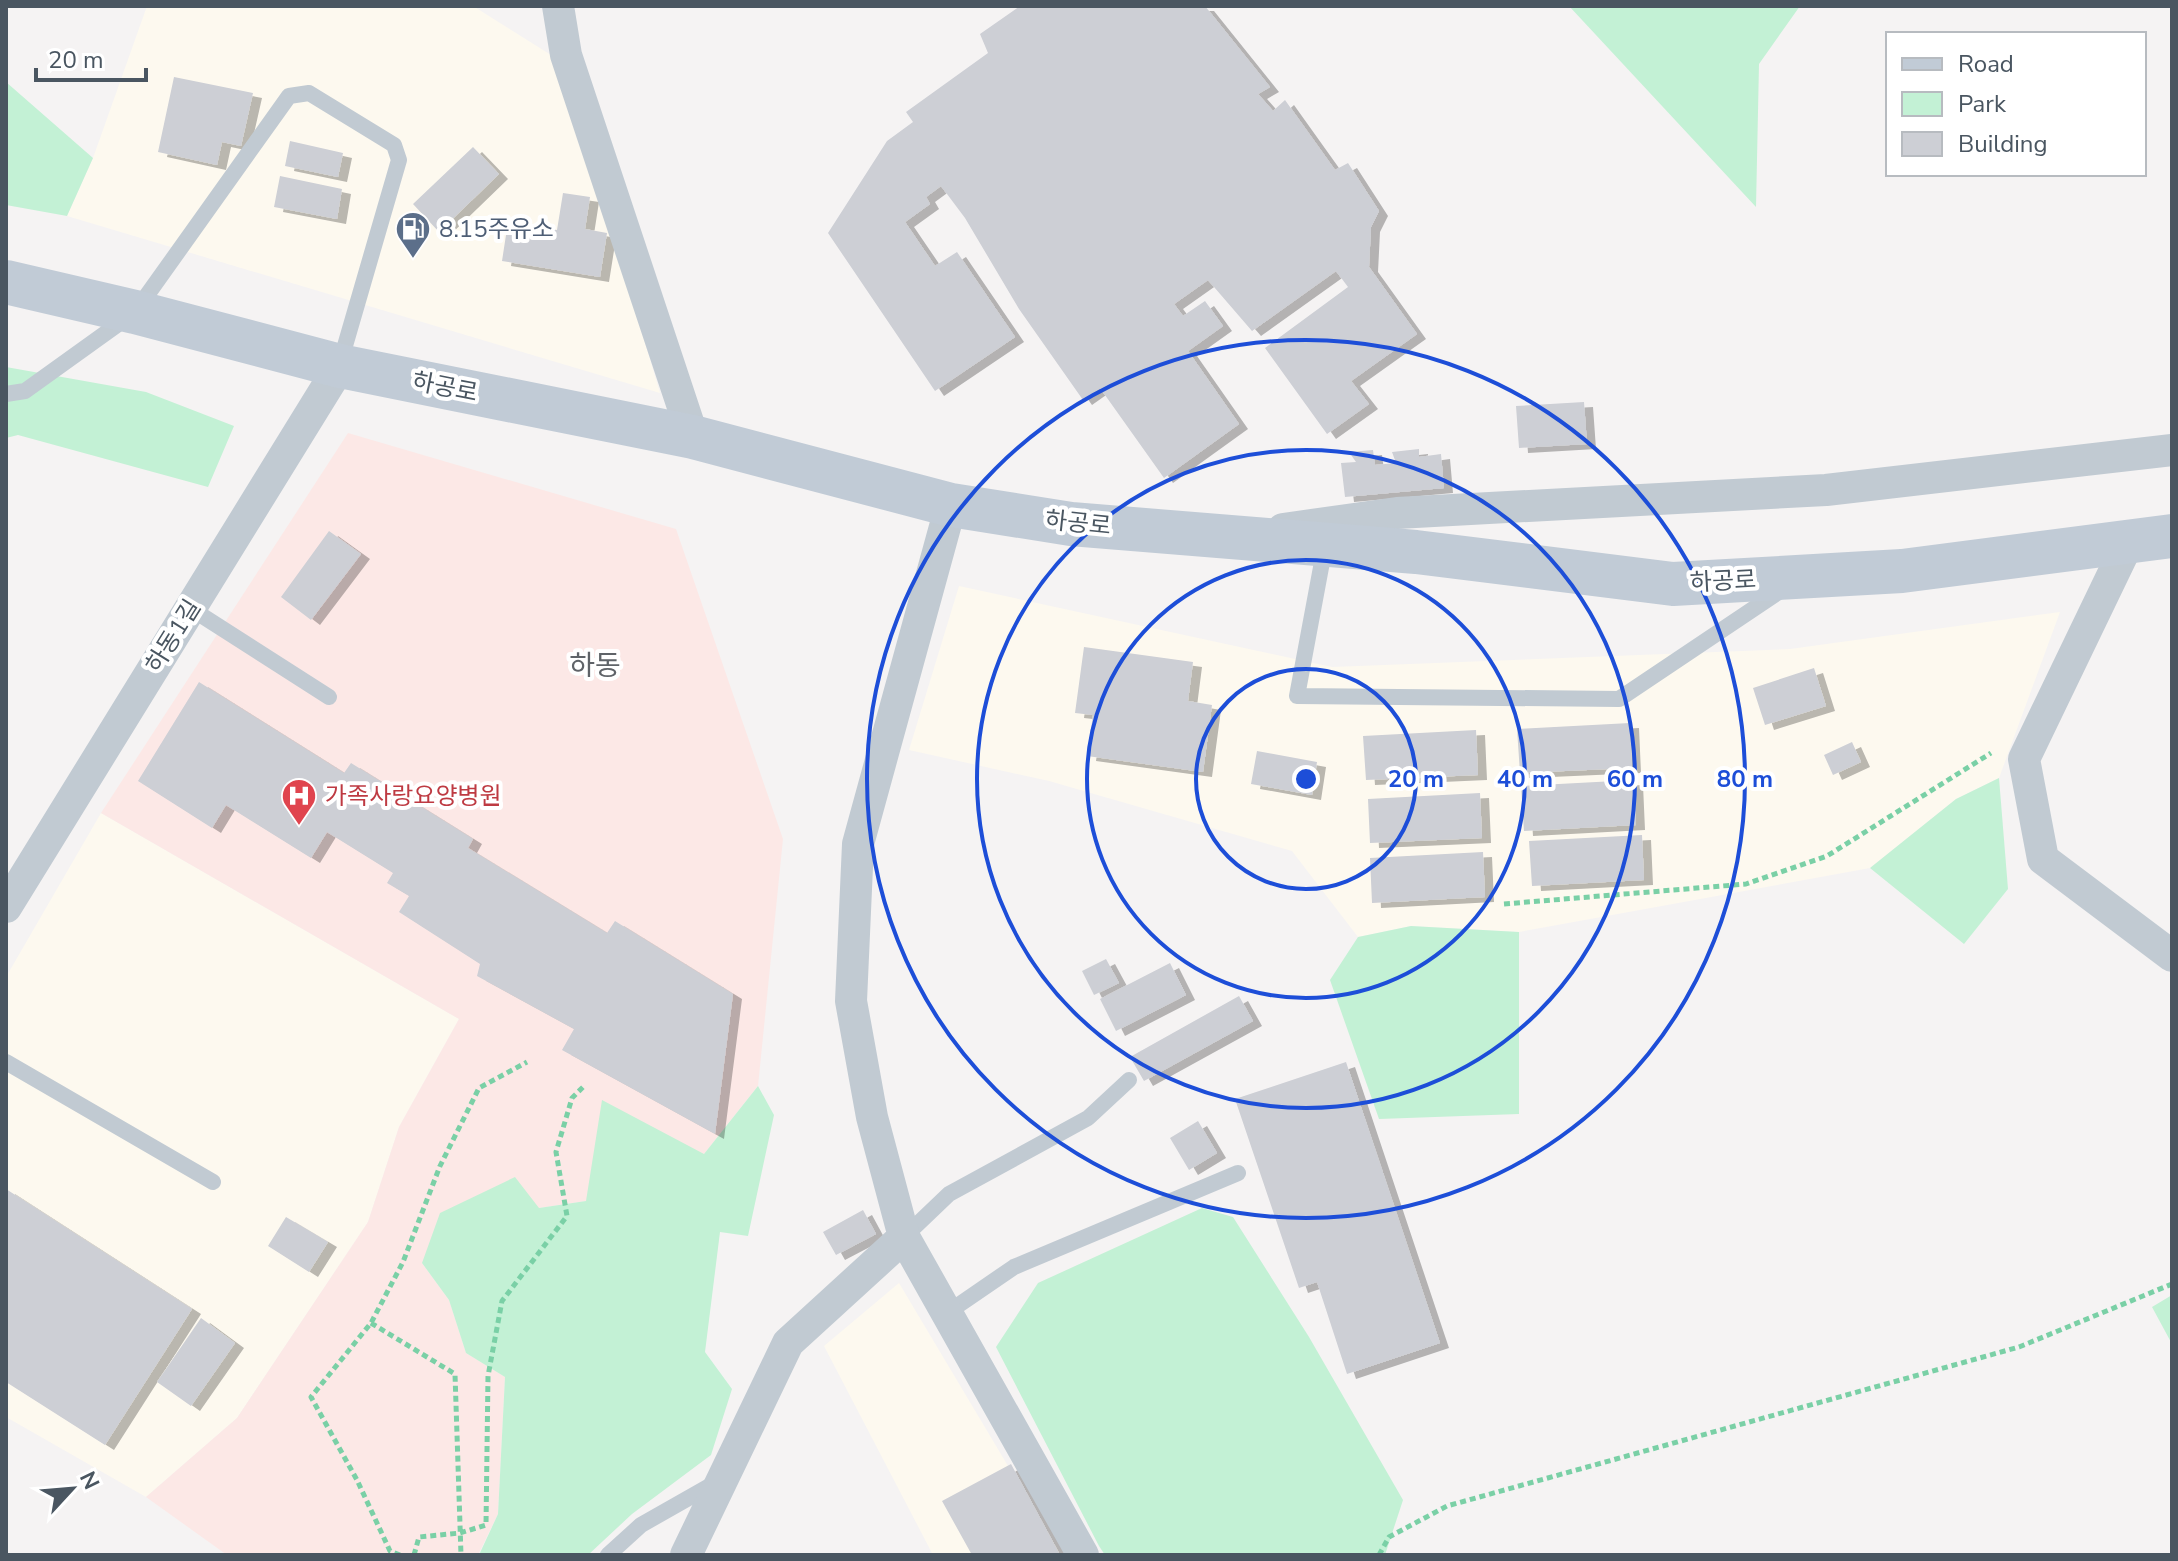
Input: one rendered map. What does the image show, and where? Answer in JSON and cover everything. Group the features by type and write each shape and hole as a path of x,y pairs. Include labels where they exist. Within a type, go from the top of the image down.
{"main road":[{"name":"하공로","path":"6,282 340,366 693,437 951,505 1071,524 1416,552 1673,584 1902,571 2172,536"}],"street":[{"path":"558,6 566,55 693,437"},
{"name":"하동1길","path":"6,907 340,366"},
{"path":"1225,536 1397,513 1826,490 2172,450"},
{"path":"951,505 858,844 851,1001 872,1117 904,1237 1083,1555"},
{"path":"2129,541 2024,759 2043,859 2172,956"},
{"path":"686,1555 788,1343 904,1237"}],"lane":[{"path":"6,394 25,391 135,312 289,96 309,93 394,145 399,160 340,366"},
{"path":"1325,544 1297,696 1619,699 1801,576"},
{"path":"190,608 329,697"},
{"path":"6,1062 213,1182"},
{"path":"904,1237 949,1194 1088,1118 1129,1080"},
{"path":"947,1313 1014,1267 1238,1173"},
{"path":"608,1555 641,1525 723,1479"}],"path":[{"path":"1504,904 1746,884 1827,856 2042,721"},
{"path":"400,1555 390,1551 357,1480 311,1397 371,1323 403,1262 440,1166 479,1088 527,1062"},
{"path":"414,1555 419,1537 460,1533 486,1525 488,1376 502,1301 567,1216 556,1152 572,1098 583,1087"},
{"path":"1379,1555 1389,1537 1447,1506 2019,1347 2172,1284"},
{"path":"371,1323 455,1374 461,1555"}],"shaded area":[{"path":"147,6 473,6 551,55 660,393 67,216 93,158"},
{"path":"348,433 676,529 783,839 758,1086 704,1154 586,1201 539,1208 422,1263 449,1300 466,1353 505,1377 498,1514 478,1555 227,1555 146,1497 237,1418 368,1222 399,1127 459,1019 101,813"},
{"path":"959,586 1332,667 1790,649 2060,612 1999,778 1956,799 1870,868 1519,932 1411,926 1358,937 1292,851 1049,781 909,750"},
{"path":"101,813 459,1019 399,1127 368,1222 237,1418 146,1497 6,1417 6,977"},
{"path":"899,1283 1061,1555 933,1555 824,1346"}],"green space":[{"path":"1569,6 1800,6 1759,64 1756,207"},
{"path":"6,82 93,158 67,216 6,205"},
{"path":"6,367 146,392 234,426 208,487 18,435 6,438"},
{"path":"1999,778 2008,889 1964,944 1870,868 1956,799"},
{"path":"1411,926 1519,932 1519,1114 1379,1119 1330,980 1358,937"},
{"path":"758,1086 774,1115 748,1236 720,1232 705,1352 732,1389 711,1455 632,1514 588,1555 479,1555 498,1514 505,1377 466,1353 449,1300 422,1263 440,1213 515,1177 539,1208 586,1201 602,1100 704,1154"},
{"path":"1202,1208 1233,1217 1309,1337 1403,1500 1385,1555 1105,1555 1099,1546 996,1347 1038,1283"},
{"path":"2172,1295 2172,1344 2152,1307"}],"building":[{"path":"1020,6 1205,6 1270,87 1258,94 1273,111 1285,100 1335,170 1348,163 1379,211 1371,227 1369,267 1417,334 1351,381 1369,404 1327,434 1265,348 1348,287 1336,271 1252,331 1208,280 1174,304 1183,316 1205,301 1223,326 1188,351 1239,424 1164,478 1100,388 1083,400 1019,309 965,218 941,186 926,197 930,204 905,222 935,266 957,252 1015,337 935,391 828,233 887,141 913,122 906,112 988,53 980,34"},
{"path":"174,77 253,93 241,146 222,142 217,165 158,152"},
{"path":"290,141 343,153 338,177 285,166"},
{"path":"473,147 499,174 439,232 413,204"},
{"path":"280,176 342,189 337,219 274,207"},
{"path":"563,193 590,197 585,229 607,233 600,277 502,261 508,222 557,230"},
{"path":"1584,402 1587,444 1519,448 1516,406"},
{"path":"1419,449 1419,457 1441,454 1444,488 1345,497 1341,463 1356,462 1349,452 1373,450 1375,465 1396,463 1392,452"},
{"path":"329,531 361,554 311,620 281,597"},
{"path":"1084,647 1193,662 1188,701 1212,705 1203,772 1087,756 1093,715 1075,713"},
{"path":"1814,668 1826,706 1765,725 1753,688"},
{"path":"199,682 344,773 351,763 473,839 468,848 607,933 615,921 733,994 715,1134 562,1050 574,1029 477,976 480,964 399,912 409,896 387,883 393,873 327,832 311,858 226,805 212,828 138,781"},
{"path":"1630,723 1632,768 1520,773 1517,729"},
{"path":"1476,730 1478,775 1366,780 1363,736"},
{"path":"1852,742 1861,762 1833,775 1824,755"},
{"path":"1257,751 1317,762 1312,795 1251,784"},
{"path":"1634,780 1636,825 1524,831 1521,786"},
{"path":"1480,793 1482,838 1370,843 1368,799"},
{"path":"1642,835 1644,880 1532,886 1529,841"},
{"path":"1483,852 1485,897 1372,903 1370,858"},
{"path":"1106,959 1119,983 1094,995 1082,971"},
{"path":"1170,963 1186,995 1116,1031 1100,999"},
{"path":"1239,996 1253,1021 1144,1081 1130,1057"},
{"path":"1346,1062 1440,1343 1347,1374 1317,1282 1299,1288 1235,1099"},
{"path":"1198,1121 1217,1153 1189,1170 1170,1138"},
{"path":"6,1189 192,1309 105,1445 6,1382"},
{"path":"863,1210 876,1234 836,1255 823,1232"},
{"path":"286,1217 328,1242 309,1272 268,1246"},
{"path":"201,1318 235,1343 191,1406 157,1382"},
{"path":"1011,1464 1060,1555 972,1555 942,1501"}],"place":[{"name":"8.15주유소","path":"413,260"},
{"name":"가족사랑요양병원","path":"299,827"}],"district":[{"name":"하동","path":"595,665"}]}
